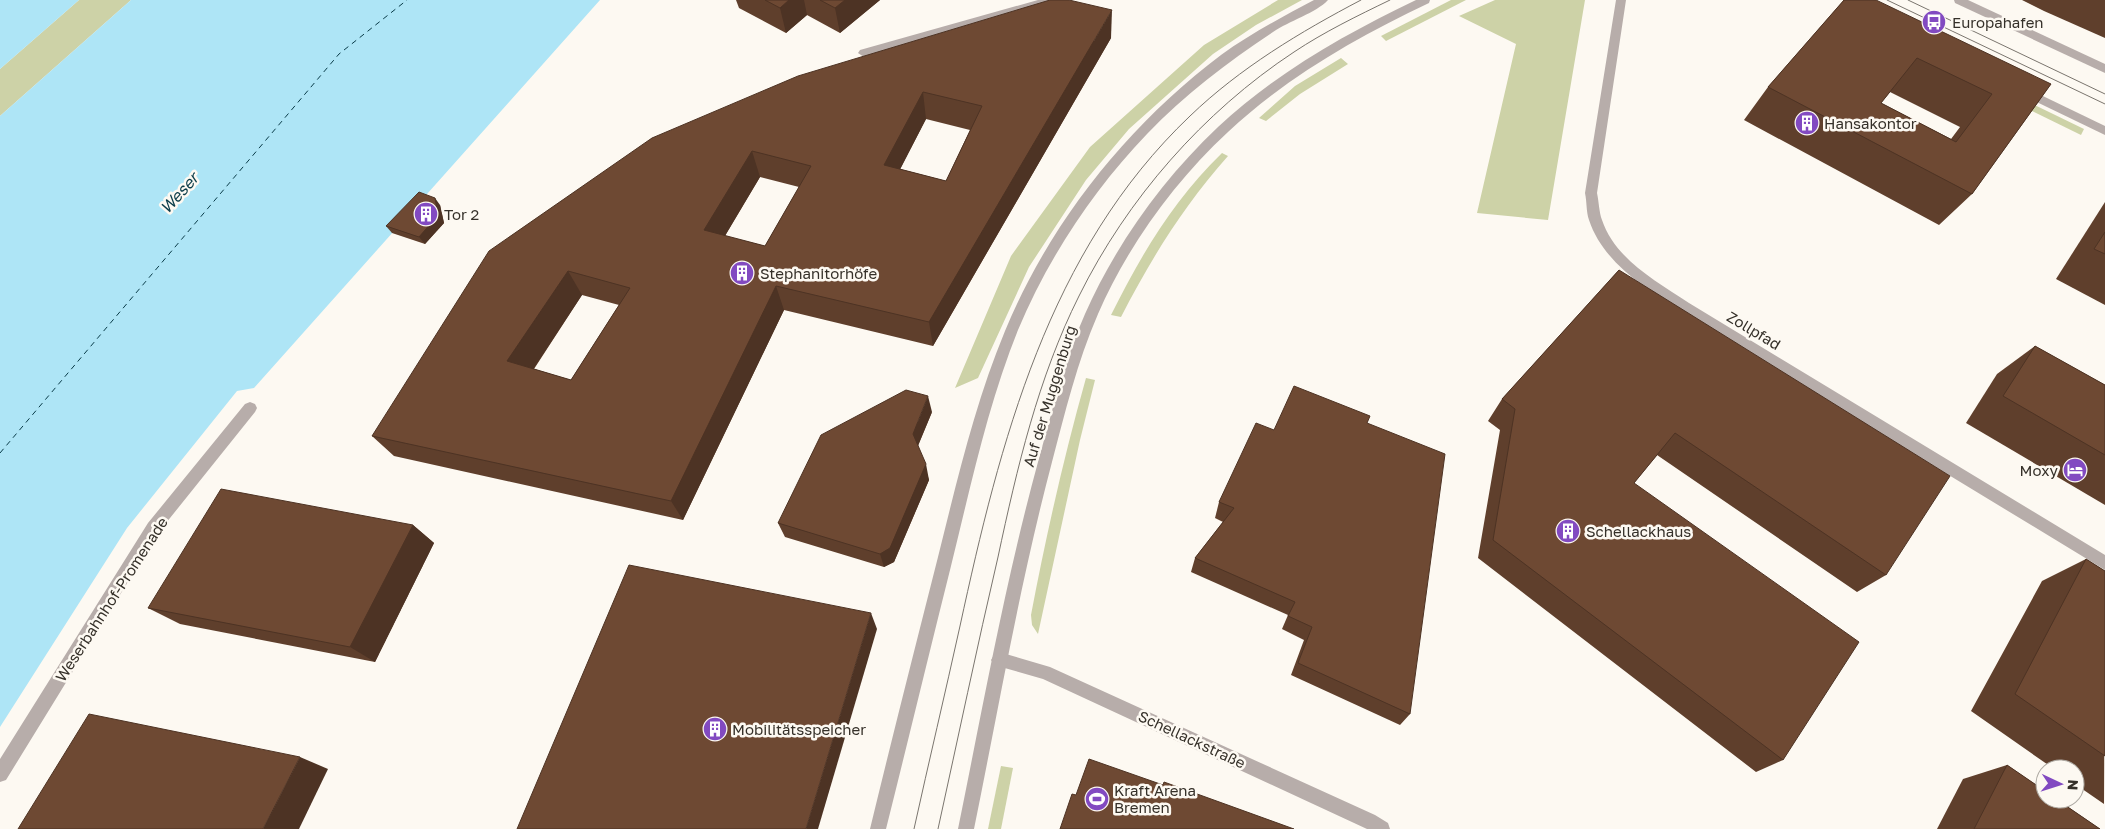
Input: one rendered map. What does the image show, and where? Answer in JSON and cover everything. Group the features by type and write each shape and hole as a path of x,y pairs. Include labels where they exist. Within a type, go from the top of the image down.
{"street":[{"path":"864,53 1052,0"},
{"path":"878,829 963,486 995,375 1017,317 1043,265 1072,217 1104,173 1139,133 1171,102 1240,48 1277,25 1324,0"},
{"name":"Auf der Muggenburg","path":"966,829 1035,497 1076,353 1093,312 1118,264 1184,170 1223,130 1250,106 1312,62 1348,40 1425,0"},
{"name":"Zollpfad","path":"1621,0 1592,192 1595,220 1611,250 1642,278 1684,307 2105,563"},
{"path":"1959,0 2105,69"},
{"path":"2018,88 2105,131"},
{"name":"Weserbahnhof-Promenade","path":"0,774 153,528 250,408"},
{"name":"Schellackstraße","path":"1000,660 1045,672 1360,817 1382,829"}],"green space":[{"path":"79,0 131,0 0,116 0,69"},
{"path":"1278,0 1302,0 1256,25 1213,54 1129,129 1086,180 1029,267 978,378 955,388 1011,256 1090,147 1204,45"},
{"path":"1451,0 1466,0 1386,41 1381,36"},
{"path":"1495,0 1585,0 1548,220 1477,213 1516,44 1459,16"},
{"path":"1880,30 2084,129 2081,135 1876,35"},
{"path":"1341,58 1348,64 1300,94 1266,121 1259,118 1295,86"},
{"path":"1222,153 1228,156 1169,233 1121,317 1111,315 1160,229 1188,190"},
{"path":"1086,378 1095,380 1038,634 1032,625 1031,615 1056,496"},
{"path":"1001,766 1013,768 1001,829 988,829"}],"water":[{"path":"0,0 79,0 0,69"},
{"name":"Weser","path":"131,0 600,0 254,388 237,391 127,528 0,727 0,116"}],"building":[{"path":"765,0 789,0 780,8"},
{"path":"820,0 845,0 835,8"},
{"name":"Stephanitorhöfe","path":"1050,0 1069,0 1112,10 929,322 776,286 671,501 372,436 489,251 652,138 798,76","holes":["923,92 982,106 946,181 884,165","752,151 811,166 765,246 704,230","568,271 630,288 571,380 507,361"]},
{"path":"1844,0 1876,0 2051,84 1972,194 1768,87","holes":["1917,58 1992,94 1956,142 1881,103"]},
{"name":"Tor 2","path":"419,192 435,198 438,215 419,237 386,226"},
{"path":"2105,232 2105,254 2094,249"},
{"path":"1619,270 1950,476 1886,575 1675,433 1634,483 1859,642 1783,760 1493,540 1515,409 1502,399"},
{"path":"2035,346 2105,385 2105,455 2003,396"},
{"path":"1294,386 1370,416 1367,423 1445,454 1410,714 1298,663 1312,627 1288,616 1295,602 1195,558 1234,508 1219,502 1256,423 1274,430"},
{"path":"906,390 928,396 913,434 926,464 890,548 880,554 778,523 821,435"},
{"path":"221,489 413,525 350,647 148,608"},
{"path":"2086,559 2105,571 2105,756 2015,694"},
{"name":"Mobilitätsspeicher","path":"629,565 871,613 806,829 517,829"},
{"path":"89,714 300,757 263,829 18,829"},
{"path":"1089,759 1163,785 1164,782 1294,829 1060,829 1072,794 1076,795"},
{"path":"2007,765 2035,784 2035,809 2071,809 2100,829 1974,829"}],"ferry route":[{"path":"0,453 339,54 407,0"}],"tram line":[{"path":"914,829 993,488 1013,419 1037,353 1065,288 1100,227 1141,169 1190,116 1229,82 1271,52 1361,0"},
{"path":"938,829 1005,524 1030,424 1040,391 1065,327 1098,260 1120,225 1170,160 1229,102 1261,76 1305,45 1341,24 1390,0"},
{"path":"1887,0 2105,104"},
{"path":"1908,0 2105,94"}],"place":[{"name":"Europahafen","path":"1934,22"},
{"name":"Hansakontor","path":"1807,123"},
{"name":"Tor 2","path":"426,214"},
{"name":"Stephanitorhöfe","path":"742,273"},
{"name":"Moxy","path":"2075,470"},
{"name":"Schellackhaus","path":"1568,531"},
{"name":"Mobilitätsspeicher","path":"715,729"},
{"name":"Kraft Arena Bremen","path":"1097,799"}]}
